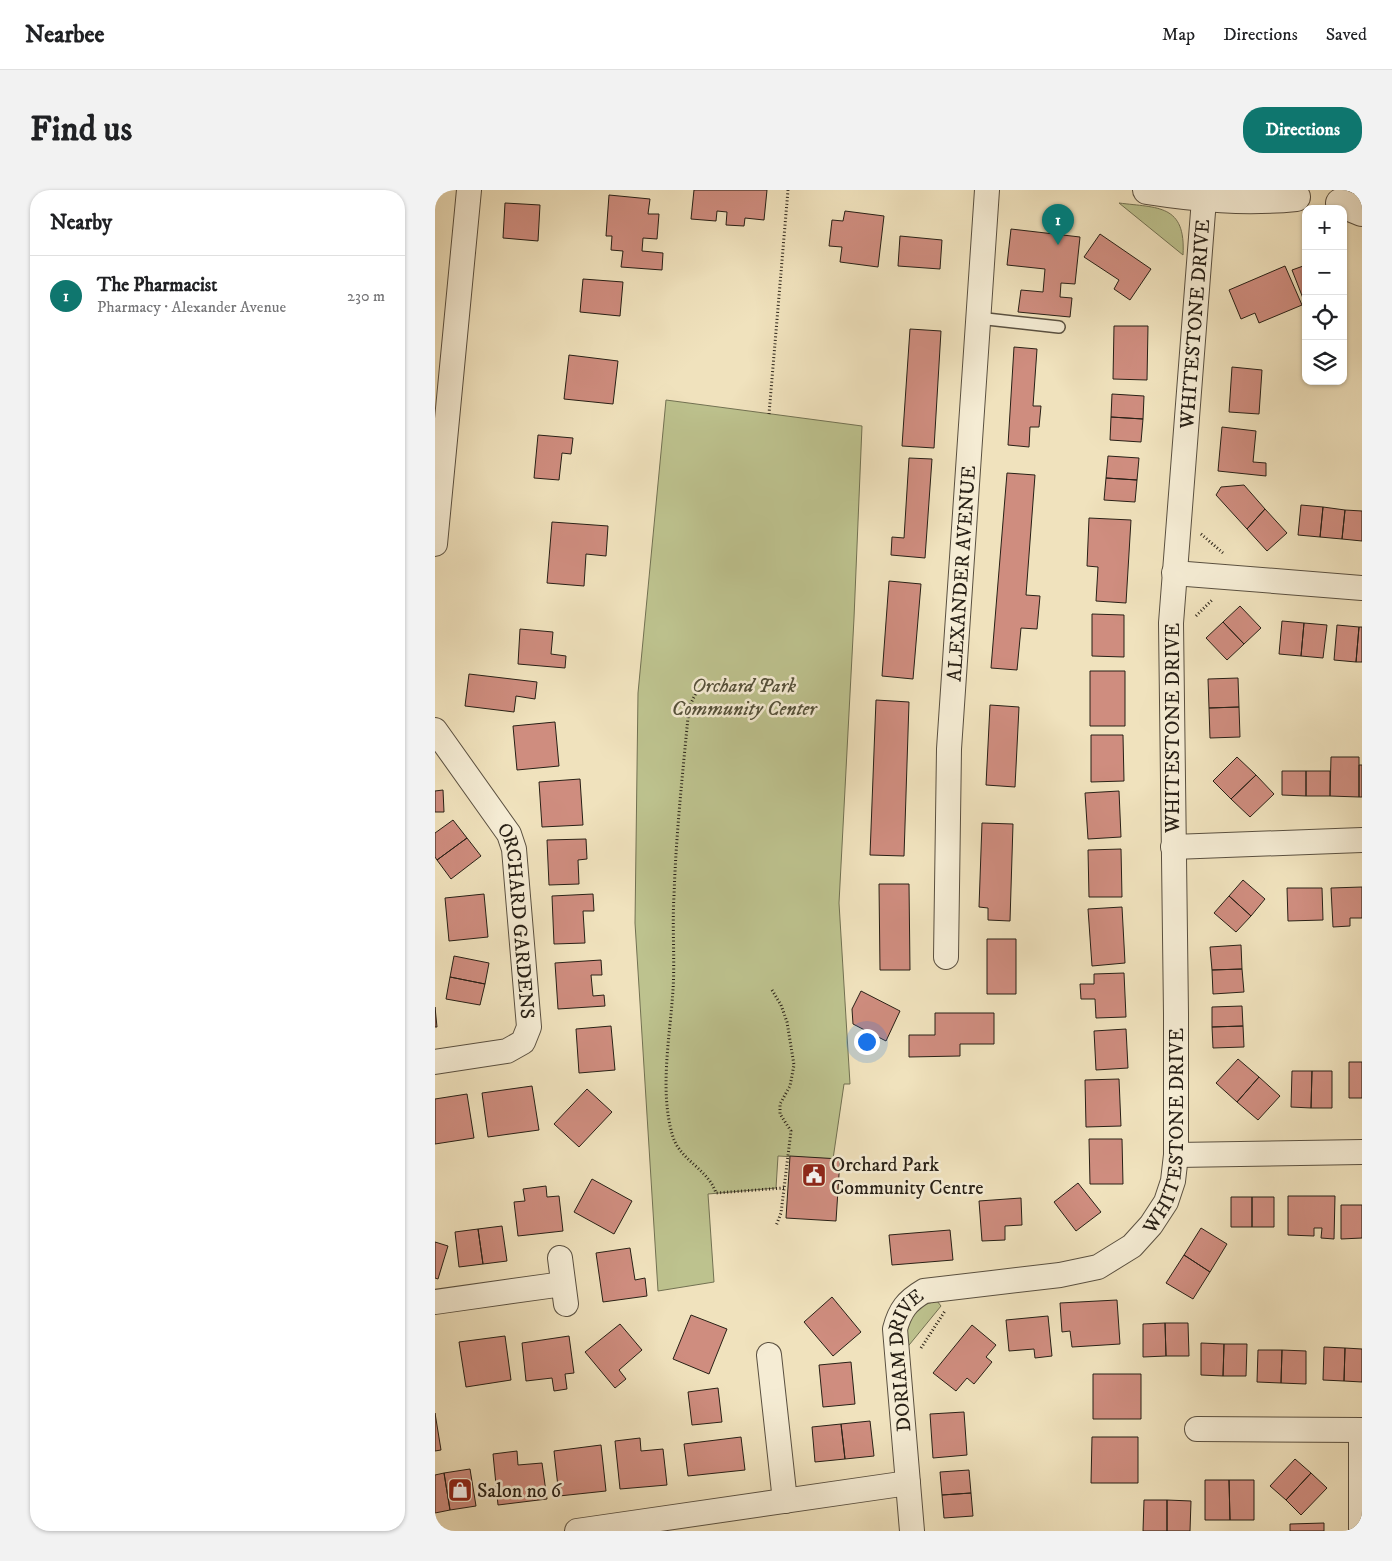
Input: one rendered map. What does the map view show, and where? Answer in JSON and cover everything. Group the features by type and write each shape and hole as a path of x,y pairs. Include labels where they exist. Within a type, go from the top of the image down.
{"street":[{"path":"435,544 469,190"},
{"name":"ALEXANDER AVENUE","path":"946,957 949,749 987,190"},
{"path":"1147,190 1204,199 1300,200"},
{"name":"WHITESTONE DRIVE","path":"1132,1246 1151,1225 1166,1202 1173,1181 1176,1155 1177,1014 1171,623 1204,199"},
{"path":"1174,573 1362,588"},
{"name":"ORCHARD GARDENS","path":"435,730 509,834 514,849 529,1027 523,1042 507,1051 435,1062"},
{"path":"1173,847 1362,840"},
{"path":"1176,1155 1362,1152"},
{"name":"DORIAM DRIVE","path":"912,1531 895,1329 899,1312 910,1300 924,1291 1060,1275 1098,1267 1132,1246"},
{"path":"435,1302 564,1294 560,1258"},
{"path":"769,1355 785,1501"},
{"path":"1197,1429 1361,1430 1361,1531"},
{"path":"577,1531 908,1483"}],"lane":[{"path":"979,318 1059,327"}],"path":[{"path":"769,414 789,190"},
{"path":"1171,623 1189,623 1233,578 1240,568 1193,526 1179,526"},
{"path":"697,692 689,708 673,897 673,990 667,1042 669,1119 673,1138 680,1150 713,1182 716,1193 783,1188"},
{"path":"772,990 781,1005 787,1022 794,1065 790,1086 779,1104 781,1114 791,1131 781,1213 776,1226"},
{"path":"898,1364 912,1362 949,1305 951,1287"},
{"path":"435,1525 438,1531"}],"green space":[{"path":"1119,203 1157,208 1174,217 1180,226 1183,238 1183,255"},
{"name":"Orchard Park Community Center","path":"666,400 862,426 839,903 850,1084 844,1084 833,1159 778,1156 776,1188 708,1194 714,1282 658,1291 635,923 638,693"},
{"path":"937,1301 941,1306 905,1350 906,1323 912,1312 926,1304"}],"building":[{"path":"694,190 767,190 764,220 745,218 744,226 726,225 727,212 717,211 716,221 691,219"},
{"path":"609,195 650,199 648,214 659,214 657,239 643,238 642,251 663,253 662,270 621,267 623,251 611,250 612,236 606,236"},
{"path":"505,203 540,205 538,241 503,238"},
{"path":"845,211 884,216 878,267 840,262 842,247 829,246 832,220 843,221"},
{"path":"1011,229 1080,237 1075,284 1061,283 1060,297 1072,298 1070,317 1018,312 1021,290 1043,292 1045,269 1007,265"},
{"path":"1100,234 1151,269 1130,300 1114,289 1119,280 1084,257"},
{"path":"900,236 942,240 940,269 898,266"},
{"path":"1285,266 1302,305 1259,323 1255,313 1241,319 1229,290"},
{"path":"1302,266 1302,296 1292,270"},
{"path":"583,279 623,282 620,316 580,312"},
{"path":"1114,326 1148,326 1147,380 1113,379"},
{"path":"910,329 941,331 934,448 902,446"},
{"path":"1014,347 1037,349 1033,406 1041,406 1039,427 1030,427 1029,447 1008,445"},
{"path":"569,355 618,361 613,404 564,399"},
{"path":"1232,367 1262,370 1259,414 1229,412"},
{"path":"1112,394 1144,396 1143,419 1111,417"},
{"path":"1111,417 1143,419 1141,442 1110,440"},
{"path":"1222,427 1256,431 1253,462 1266,463 1266,476 1218,471"},
{"path":"538,435 573,438 571,454 562,453 559,480 534,478"},
{"path":"1108,456 1139,458 1137,480 1106,478"},
{"path":"909,458 932,459 925,558 891,555 892,537 904,538"},
{"path":"1007,473 1035,475 1026,595 1040,596 1037,629 1021,628 1017,670 991,668"},
{"path":"1106,478 1137,480 1135,502 1104,500"},
{"path":"1244,485 1265,509 1247,529 1216,495 1221,487"},
{"path":"1301,505 1323,507 1320,537 1298,535"},
{"path":"1323,507 1345,510 1342,539 1320,537"},
{"path":"1265,509 1287,533 1267,551 1247,529"},
{"path":"1345,510 1362,511 1362,541 1342,539"},
{"path":"1089,518 1131,520 1126,603 1096,601 1098,567 1087,566"},
{"path":"552,522 608,526 606,556 586,554 584,586 547,583"},
{"path":"889,581 921,584 913,679 882,676"},
{"path":"1240,606 1261,628 1244,644 1223,622"},
{"path":"1092,614 1124,615 1124,657 1092,656"},
{"path":"1282,621 1304,623 1301,656 1279,654"},
{"path":"1223,622 1244,644 1227,660 1206,638"},
{"path":"1304,623 1327,625 1323,658 1301,656"},
{"path":"1337,625 1359,627 1356,662 1334,660"},
{"path":"1359,627 1362,627 1362,662 1356,662"},
{"path":"520,629 553,632 551,654 566,656 565,668 518,664"},
{"path":"1090,671 1125,671 1125,726 1090,726"},
{"path":"469,674 537,682 535,699 516,696 514,712 465,706"},
{"path":"1238,678 1239,707 1209,708 1208,679"},
{"path":"876,700 909,702 904,856 870,855"},
{"path":"990,705 1019,707 1015,787 986,785"},
{"path":"1239,707 1240,737 1210,738 1209,708"},
{"path":"555,722 559,766 517,770 513,726"},
{"path":"1091,735 1123,735 1124,781 1091,782"},
{"path":"1237,757 1256,775 1231,799 1213,781"},
{"path":"1331,757 1359,757 1359,797 1330,796"},
{"path":"1359,765 1362,765 1362,797 1359,797"},
{"path":"1282,771 1306,771 1306,796 1282,795"},
{"path":"1306,771 1330,771 1330,796 1306,796"},
{"path":"1256,775 1274,794 1250,817 1231,799"},
{"path":"580,779 583,825 542,827 539,782"},
{"path":"443,790 444,812 435,812 435,791"},
{"path":"1119,791 1121,837 1088,839 1085,793"},
{"path":"453,820 467,838 437,860 435,857 435,833"},
{"path":"982,823 1013,824 1010,921 988,920 988,908 979,907"},
{"path":"467,838 481,856 451,879 437,860"},
{"path":"586,839 587,859 578,860 579,884 549,885 547,840"},
{"path":"1121,849 1122,897 1089,897 1088,850"},
{"path":"1243,880 1265,899 1251,916 1229,896"},
{"path":"879,884 909,884 910,970 880,970"},
{"path":"1362,887 1362,918 1350,918 1350,926 1333,927 1331,888"},
{"path":"1287,888 1322,888 1323,920 1288,921"},
{"path":"484,894 488,937 449,941 445,898"},
{"path":"593,894 594,911 583,911 585,943 554,944 552,896"},
{"path":"1229,896 1251,916 1236,932 1214,913"},
{"path":"1122,907 1125,963 1092,966 1088,909"},
{"path":"987,939 1016,939 1016,994 987,994"},
{"path":"1241,945 1242,969 1212,970 1210,947"},
{"path":"454,956 489,963 485,984 450,977"},
{"path":"601,960 602,975 591,975 593,996 604,995 605,1006 558,1009 555,963"},
{"path":"1242,969 1244,992 1213,994 1212,970"},
{"path":"1124,973 1126,1017 1096,1018 1095,999 1081,999 1080,984 1094,984 1094,974"},
{"path":"450,977 485,984 480,1005 446,999"},
{"path":"861,991 900,1011 886,1041 853,1024 852,1009"},
{"path":"1242,1006 1243,1026 1212,1027 1212,1007"},
{"path":"435,1007 437,1027 435,1027"},
{"path":"935,1013 994,1013 994,1044 960,1044 960,1056 909,1057 909,1035 935,1035"},
{"path":"611,1026 615,1070 579,1073 576,1029"},
{"path":"1243,1026 1244,1047 1213,1048 1212,1027"},
{"path":"1126,1029 1128,1068 1096,1070 1094,1031"},
{"path":"1238,1059 1259,1077 1237,1102 1216,1083"},
{"path":"1349,1062 1362,1062 1362,1098 1349,1098"},
{"path":"1292,1071 1312,1071 1311,1108 1291,1107"},
{"path":"1312,1071 1332,1071 1332,1108 1311,1108"},
{"path":"1259,1077 1280,1096 1258,1120 1237,1102"},
{"path":"1119,1079 1121,1126 1086,1127 1085,1080"},
{"path":"532,1086 539,1130 488,1137 482,1093"},
{"path":"587,1089 612,1112 579,1147 554,1124"},
{"path":"467,1094 474,1138 435,1144 435,1099"},
{"path":"1089,1139 1122,1139 1123,1184 1090,1184"},
{"name":"Orchard Park Community Centre","path":"790,1156 840,1159 836,1221 786,1218"},
{"path":"592,1179 632,1201 614,1234 574,1212"},
{"path":"1078,1183 1101,1212 1076,1231 1054,1202"},
{"path":"546,1186 547,1197 559,1196 563,1231 518,1236 514,1202 525,1201 523,1189"},
{"path":"1288,1196 1335,1196 1334,1239 1321,1238 1322,1228 1314,1228 1314,1236 1288,1235"},
{"path":"1231,1197 1252,1197 1252,1227 1231,1227"},
{"path":"1252,1197 1274,1197 1274,1227 1252,1227"},
{"path":"1021,1198 1022,1225 1005,1226 1005,1240 982,1241 979,1201"},
{"path":"1341,1205 1362,1205 1362,1238 1341,1239"},
{"path":"502,1226 507,1261 483,1264 478,1229"},
{"path":"1201,1228 1227,1244 1210,1272 1184,1255"},
{"path":"478,1229 483,1264 459,1267 455,1232"},
{"path":"950,1230 953,1260 892,1265 889,1235"},
{"path":"435,1242 448,1246 438,1279 435,1278"},
{"path":"630,1248 635,1280 645,1278 647,1296 603,1302 596,1253"},
{"path":"1184,1255 1210,1272 1193,1299 1166,1283"},
{"path":"832,1297 861,1332 833,1356 804,1322"},
{"path":"1117,1300 1120,1344 1072,1347 1070,1331 1062,1332 1060,1303"},
{"path":"691,1315 727,1329 709,1374 673,1359"},
{"path":"1048,1316 1052,1356 1035,1358 1034,1349 1009,1351 1006,1320"},
{"path":"1165,1323 1188,1323 1189,1356 1166,1356"},
{"path":"1165,1323 1166,1356 1143,1357 1143,1324"},
{"path":"620,1324 642,1350 619,1370 626,1379 615,1388 585,1352"},
{"path":"972,1325 996,1345 986,1357 992,1362 974,1384 967,1378 956,1391 933,1373"},
{"path":"505,1336 511,1380 466,1387 459,1342"},
{"path":"569,1336 574,1373 565,1374 567,1389 554,1391 552,1378 526,1381 522,1343"},
{"path":"1201,1343 1224,1344 1223,1376 1201,1375"},
{"path":"1224,1344 1247,1344 1246,1376 1223,1376"},
{"path":"1324,1347 1345,1348 1344,1381 1323,1380"},
{"path":"1345,1348 1362,1349 1362,1382 1344,1381"},
{"path":"1258,1350 1282,1350 1281,1383 1257,1382"},
{"path":"1282,1350 1306,1351 1306,1384 1281,1383"},
{"path":"851,1362 855,1404 823,1407 819,1365"},
{"path":"1093,1374 1141,1374 1141,1419 1093,1419"},
{"path":"718,1388 722,1422 692,1425 688,1392"},
{"path":"964,1412 967,1455 933,1458 930,1414"},
{"path":"435,1413 441,1450 435,1451"},
{"path":"870,1421 874,1456 845,1459 841,1424"},
{"path":"841,1424 845,1459 815,1462 812,1427"},
{"path":"741,1437 745,1470 688,1476 684,1444"},
{"path":"1092,1437 1138,1437 1138,1483 1091,1483"},
{"path":"640,1438 641,1451 663,1449 667,1485 620,1489 615,1441"},
{"path":"601,1445 606,1491 559,1496 554,1451"},
{"path":"517,1451 518,1465 542,1463 547,1499 498,1505 493,1454"},
{"path":"1295,1459 1311,1473 1286,1500 1270,1486"},
{"name":"Salon no 6","path":"470,1469 476,1506 450,1510 444,1473"},
{"path":"969,1470 971,1493 942,1495 940,1472"},
{"path":"444,1473 450,1510 435,1513 435,1475"},
{"path":"1311,1473 1327,1488 1301,1515 1286,1500"},
{"path":"1205,1480 1229,1480 1230,1520 1205,1520"},
{"path":"1229,1480 1254,1480 1254,1520 1230,1520"},
{"path":"971,1493 973,1516 944,1518 942,1495"},
{"path":"1144,1500 1167,1500 1167,1531 1143,1531"},
{"path":"1167,1500 1191,1501 1190,1531 1167,1531"},
{"path":"1324,1523 1324,1531 1290,1531 1290,1524"}],"place":[{"name":"The Pharmacist","path":"1058,245"},
{"name":"Orchard Park Community Centre","path":"814,1175"},
{"name":"Salon no 6","path":"460,1490"}]}
